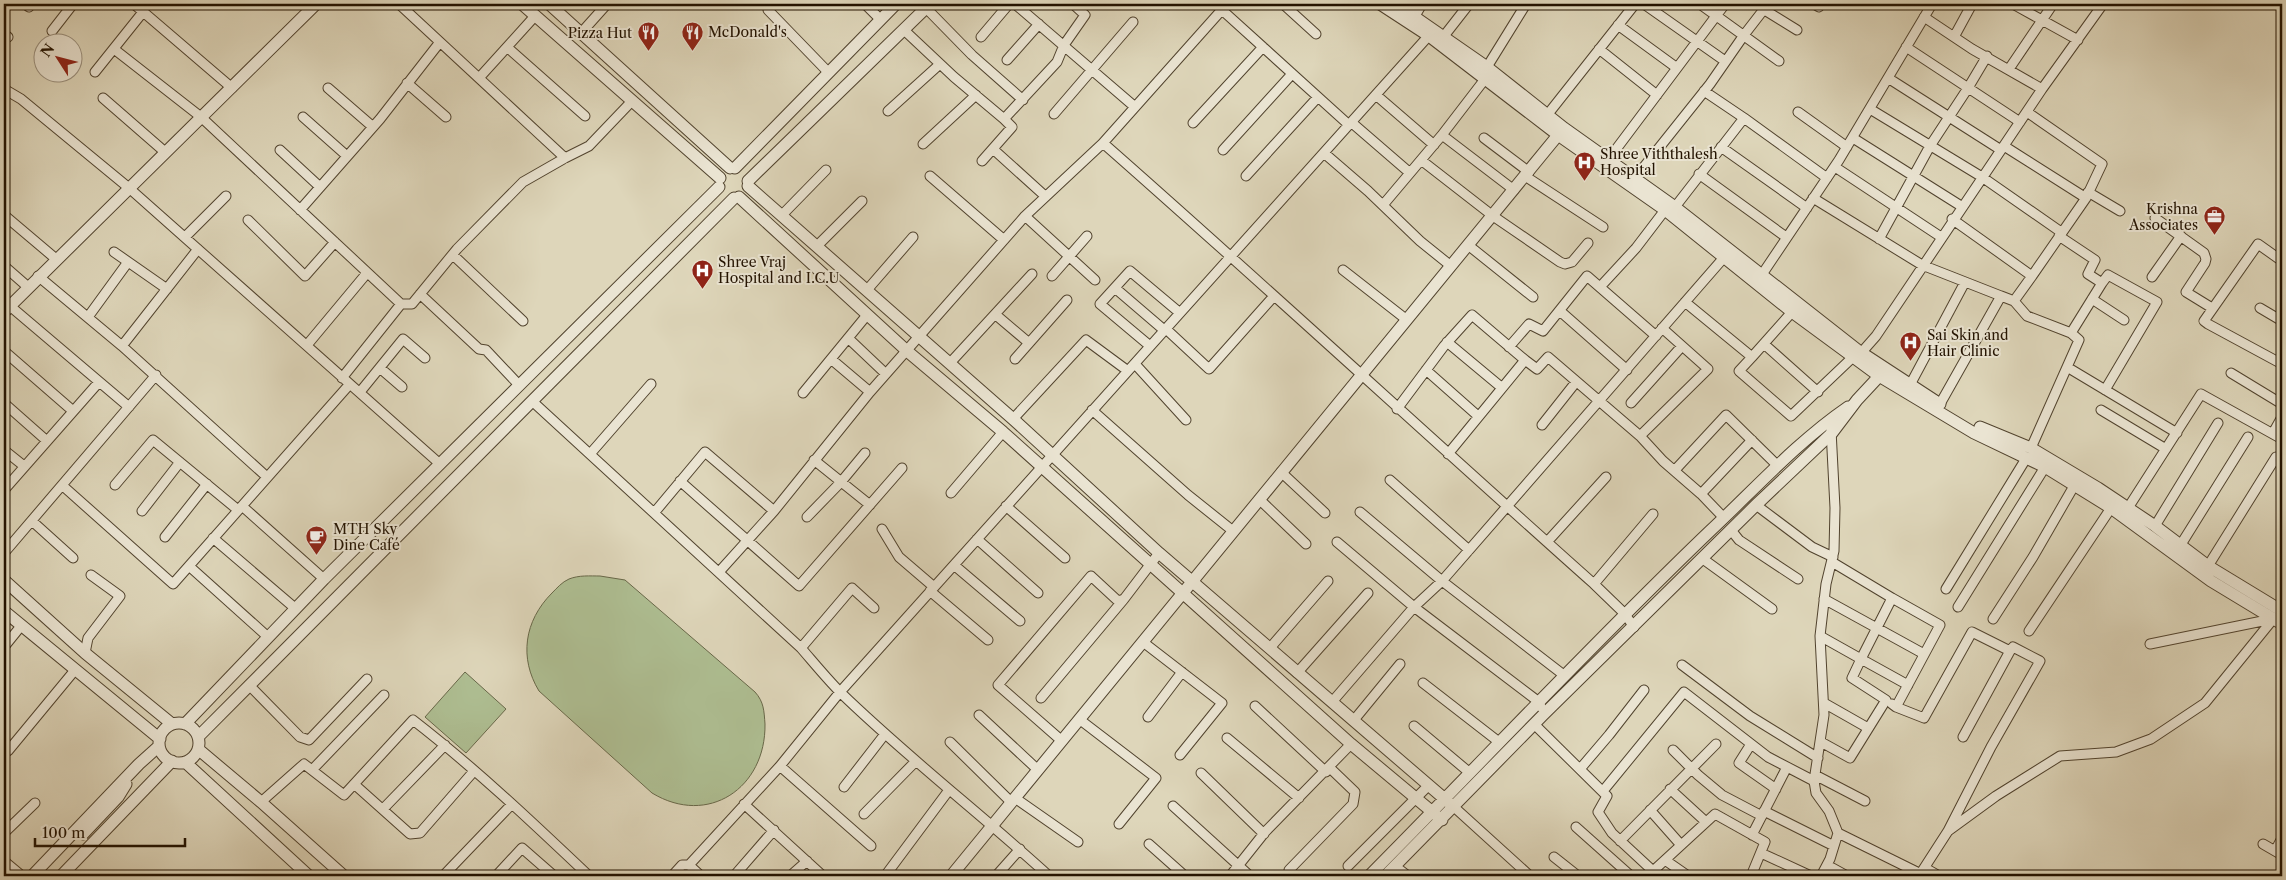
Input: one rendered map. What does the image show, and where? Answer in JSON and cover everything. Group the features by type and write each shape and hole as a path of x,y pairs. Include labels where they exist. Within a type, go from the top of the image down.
{"street":[{"path":"52,31 73,4"},
{"path":"134,4 232,88"},
{"path":"129,407 7,309 38,276 232,88 315,4"},
{"path":"399,4 565,158"},
{"path":"522,4 632,101 719,182 725,195 737,198 867,315 1003,432 1351,744 1442,820"},
{"path":"549,4 733,168 744,172 748,183 782,215 918,337 1014,419 1159,553 1454,807 1530,876"},
{"path":"580,33 607,4"},
{"path":"864,4 880,19"},
{"path":"185,724 324,580 719,182 726,170 733,168 896,4"},
{"path":"981,37 1009,4"},
{"path":"1015,4 1135,107"},
{"path":"1004,119 1057,62 1064,45 1085,15 1073,4"},
{"path":"1283,4 1316,34"},
{"path":"1380,4 1436,34 1487,67 1548,114 1561,131 1635,178 1727,253 1792,312 1974,433 2029,453 2044,467 2111,508 2212,580 2281,614"},
{"path":"1396,4 1415,16 1485,79 1670,208"},
{"path":"1415,16 1422,4"},
{"path":"689,865 780,766 840,692 1376,95 1436,34 1469,4"},
{"path":"1487,67 1526,4"},
{"path":"1548,114 1635,4"},
{"path":"1644,4 1725,62"},
{"path":"1700,4 1779,61"},
{"path":"1608,160 1718,16 1725,4"},
{"path":"1761,276 1835,167 1932,4"},
{"path":"1954,37 1972,4"},
{"path":"2014,4 2078,40"},
{"path":"2010,69 2053,4"},
{"path":"1792,312 1752,358 1739,370 1791,416 1876,336 1961,206 2104,4"},
{"path":"198,737 532,401 747,190 748,183 928,6 972,55 1023,100"},
{"path":"1635,178 1704,91 1766,6 1797,30"},
{"path":"719,572 774,511 870,392 1025,216 1103,143 1224,7 1292,74 1410,173"},
{"path":"768,10 828,72"},
{"path":"95,72 143,12"},
{"path":"479,78 535,16"},
{"path":"1924,17 2042,89"},
{"path":"1054,114 1133,22"},
{"path":"1007,60 1039,24"},
{"path":"1618,25 1677,68"},
{"path":"904,30 1012,127 982,161"},
{"path":"300,210 372,127 440,42"},
{"path":"506,46 585,116"},
{"path":"1193,123 1263,47"},
{"path":"1906,47 2020,122"},
{"path":"114,48 201,117 401,304 412,304 453,255 523,182 589,146 632,101"},
{"path":"1598,49 1657,95"},
{"path":"1879,239 1930,146 1968,88 1986,56"},
{"path":"888,111 940,64"},
{"path":"1223,150 1292,74"},
{"path":"1888,78 2002,148 2120,211"},
{"path":"1383,205 1434,145 1485,79"},
{"path":"407,83 446,117"},
{"path":"328,88 372,127"},
{"path":"4,89 21,99 129,188 440,464"},
{"path":"1704,91 1827,178"},
{"path":"923,144 976,95"},
{"path":"1376,95 1434,145"},
{"path":"1246,176 1318,97"},
{"path":"103,98 165,152"},
{"path":"1870,109 1982,177 2095,260 2088,274 2102,283"},
{"path":"1798,112 1847,146"},
{"path":"2014,301 2087,195 2102,164 2027,112"},
{"path":"303,117 347,156"},
{"path":"1600,287 1636,248 1744,118"},
{"path":"951,876 1561,131"},
{"path":"1442,135 1514,190"},
{"path":"1484,138 1527,174 1603,227"},
{"path":"1853,138 1961,206"},
{"path":"1103,143 1231,256 1360,376 1594,584 1624,613 1634,627"},
{"path":"1721,146 1807,208"},
{"path":"993,149 1045,196"},
{"path":"280,150 320,187"},
{"path":"1324,153 1383,205 1420,241 1451,266"},
{"path":"1421,160 1493,216 1565,264 1572,262 1588,243"},
{"path":"1835,167 1941,237"},
{"path":"782,215 826,170"},
{"path":"1699,174 1786,237"},
{"path":"930,176 1004,240"},
{"path":"185,237 226,196"},
{"path":"1813,198 1922,265 2014,301 2027,316 2070,333 2079,340 2029,453 1946,589"},
{"path":"817,246 862,201"},
{"path":"4,215 56,259"},
{"path":"1025,216 1095,280"},
{"path":"2155,218 2202,251 2206,259 2186,292 2212,308"},
{"path":"248,220 305,276 335,242"},
{"path":"1952,220 2032,276"},
{"path":"1052,276 1087,236"},
{"path":"2152,277 2181,236"},
{"path":"867,290 913,237"},
{"path":"2282,261 2258,244 2205,318 2205,323 2282,364"},
{"path":"1468,245 1533,297"},
{"path":"122,346 198,249"},
{"path":"114,252 167,289"},
{"path":"1727,253 1761,276 1857,355"},
{"path":"1332,702 1414,607 1442,581 1727,253"},
{"path":"453,255 523,321"},
{"path":"88,317 128,262"},
{"path":"4,266 28,287"},
{"path":"1343,270 1407,320"},
{"path":"1150,346 1100,304 1130,271 1180,313"},
{"path":"307,345 367,273"},
{"path":"950,363 1032,274"},
{"path":"2070,333 2108,275 2157,302 2105,390"},
{"path":"38,276 122,346 267,477"},
{"path":"1510,347 1530,324 1543,332 1587,276 1659,332 1682,346 1708,369 1640,436"},
{"path":"1910,385 1965,282"},
{"path":"1115,288 1209,369 1274,296"},
{"path":"420,294 479,349 486,350 519,385"},
{"path":"1940,404 2001,296"},
{"path":"2092,299 2124,320"},
{"path":"1015,359 1067,300"},
{"path":"1685,302 1752,358"},
{"path":"62,486 173,584 267,477 345,381 401,304"},
{"path":"2260,308 2282,321"},
{"path":"1560,311 1626,370"},
{"path":"803,393 867,315"},
{"path":"996,315 1029,343"},
{"path":"1397,408 1447,342 1472,315 1537,370 1548,357 1640,436 1662,461 1675,470 1724,518"},
{"path":"848,338 886,374"},
{"path":"360,392 404,339 425,358"},
{"path":"1014,419 1086,340 1128,371"},
{"path":"1447,342 1502,387"},
{"path":"1764,344 1818,392"},
{"path":"1631,404 1682,346"},
{"path":"4,351 73,411"},
{"path":"831,359 870,392"},
{"path":"1448,454 1525,360"},
{"path":"1135,364 1186,420"},
{"path":"2067,367 2177,433"},
{"path":"380,368 402,387"},
{"path":"1426,370 1478,416"},
{"path":"1883,372 1910,385 1982,429 2128,508 2208,566 2281,614"},
{"path":"1385,876 1442,820 1534,724 1756,505 1832,433 1857,400 1883,372"},
{"path":"2232,373 2282,404"},
{"path":"4,553 156,376"},
{"path":"4,490 99,382"},
{"path":"1542,425 1576,382"},
{"path":"590,454 651,384"},
{"path":"2128,508 2201,394 2282,439"},
{"path":"1369,876 1540,702 1624,613 1778,466 1829,420 1857,400"},
{"path":"532,401 801,648 840,692 885,734 949,790 993,824 1049,876"},
{"path":"4,403 47,441"},
{"path":"1092,410 1188,495 1233,531"},
{"path":"2101,410 2166,450"},
{"path":"1675,470 1726,415 1778,466"},
{"path":"2273,433 2282,417"},
{"path":"1822,876 1838,833 1829,811 1816,793 1814,778 1824,715 1820,636 1824,599 1832,560 1836,508 1832,433 1829,420"},
{"path":"2155,526 2218,423"},
{"path":"951,493 1003,432"},
{"path":"2180,546 2248,437"},
{"path":"115,485 152,440 240,508 324,580"},
{"path":"1701,494 1752,440"},
{"path":"4,450 24,466"},
{"path":"654,512 705,452 774,511"},
{"path":"807,516 841,482 865,453"},
{"path":"2208,566 2276,457"},
{"path":"814,460 870,505"},
{"path":"142,510 180,462"},
{"path":"1958,607 2044,467"},
{"path":"680,481 799,586 902,468"},
{"path":"1281,472 1325,513"},
{"path":"1547,542 1606,477"},
{"path":"1390,480 1469,550"},
{"path":"165,537 207,484"},
{"path":"1993,619 2034,557 2074,486"},
{"path":"1259,499 1306,544"},
{"path":"1756,505 1812,547 1892,598 1940,625 1896,707"},
{"path":"1006,506 1065,558"},
{"path":"2029,631 2111,508"},
{"path":"1360,512 1442,581 1564,676"},
{"path":"1594,584 1653,514"},
{"path":"32,521 72,558"},
{"path":"882,529 899,556 988,640"},
{"path":"1731,530 1739,540 1798,579"},
{"path":"213,538 296,609"},
{"path":"977,539 1038,593"},
{"path":"1337,542 1414,607 1540,702 1544,715"},
{"path":"1041,698 1124,599 1159,553"},
{"path":"1703,559 1772,608"},
{"path":"954,565 1020,621"},
{"path":"189,566 268,637"},
{"path":"85,653 88,638 120,596 91,575"},
{"path":"1062,741 998,685 1091,576 1118,601 1124,599"},
{"path":"4,580 85,653 172,724"},
{"path":"1270,648 1328,581"},
{"path":"801,648 852,588 874,608"},
{"path":"1298,673 1368,594"},
{"path":"1892,598 1852,678 1896,707 1924,718 1972,632 2010,651"},
{"path":"1824,599 1924,654"},
{"path":"4,611 160,742"},
{"path":"2150,644 2281,614"},
{"path":"1948,831 1996,796 2060,756 2116,752 2151,739 2205,703 2281,614"},
{"path":"4,647 21,626"},
{"path":"1820,636 1908,685"},
{"path":"1143,642 1222,703 1180,755"},
{"path":"1922,873 1948,831 1991,748 2040,661 2014,647 2010,651 1963,737"},
{"path":"1354,720 1400,664"},
{"path":"1682,665 1750,716 1818,758"},
{"path":"8,751 75,670"},
{"path":"1148,717 1182,672"},
{"path":"250,685 300,737 309,740 366,679"},
{"path":"1423,683 1499,742"},
{"path":"1580,769 1610,735 1644,690"},
{"path":"1603,792 1684,692 1768,757 1865,801"},
{"path":"312,770 384,695"},
{"path":"1821,742 1850,758 1886,700"},
{"path":"1824,703 1868,728"},
{"path":"1255,706 1355,792 1353,804 1289,870"},
{"path":"979,715 1038,770"},
{"path":"262,802 304,764 344,795 413,720 445,745 512,804 589,876"},
{"path":"1079,720 1156,778 1119,824"},
{"path":"185,762 195,755 198,749 198,737 191,726 172,724 162,732 160,742 162,752 172,761 185,762 309,876"},
{"path":"1534,724 1607,796 1598,812 1612,833 1651,874 1715,814 1765,842 1751,876"},
{"path":"1414,726 1470,773"},
{"path":"844,787 885,734"},
{"path":"1227,738 1299,798"},
{"path":"32,876 160,742"},
{"path":"950,742 1013,800 1078,842"},
{"path":"1230,876 1264,834 1328,770 1351,744"},
{"path":"1620,841 1716,744"},
{"path":"1751,744 1739,763 1776,788"},
{"path":"383,809 445,745"},
{"path":"198,749 262,802 344,876"},
{"path":"1673,750 1722,795 1834,846"},
{"path":"61,876 172,761"},
{"path":"864,814 916,761"},
{"path":"51,876 99,822 118,797 138,764"},
{"path":"780,766 871,846"},
{"path":"1752,835 1787,767"},
{"path":"354,784 410,834 420,833 474,771"},
{"path":"1201,773 1264,834"},
{"path":"42,876 99,822 124,801 154,780"},
{"path":"1348,866 1428,786"},
{"path":"1670,789 1706,822"},
{"path":"885,876 949,790"},
{"path":"4,833 35,803"},
{"path":"443,876 512,804"},
{"path":"744,804 824,876"},
{"path":"1173,806 1250,876"},
{"path":"1650,810 1680,845"},
{"path":"1576,826 1631,876"},
{"path":"734,876 774,830"},
{"path":"1838,833 1922,873 1939,876"},
{"path":"2263,844 2279,853 2282,838"},
{"path":"1149,844 1185,876"},
{"path":"496,876 522,848 554,876"},
{"path":"996,876 1020,849"},
{"path":"1761,854 1811,876"},
{"path":"1554,857 1578,876"},
{"path":"1665,860 1688,876"},
{"path":"790,876 807,861"},
{"path":"4,862 22,876"},
{"path":"672,876 682,865 689,865 701,876"},
{"path":"1827,865 1847,876"},
{"path":"1395,866 1408,876"}],"green space":[{"path":"581,576 600,576 625,580 755,692 760,699 764,711 765,724 763,747 756,767 744,783 730,795 713,803 693,806 673,802 652,793 539,691 529,666 527,653 527,640 535,615 552,593 566,580"},
{"path":"465,672 506,709 466,753 425,717"}],"place":[{"name":"McDonald's","path":"692,51"},
{"name":"Pizza Hut","path":"648,52"},
{"name":"Shree Viththalesh Hospital","path":"1584,181"},
{"name":"Krishna Associates","path":"2214,236"},
{"name":"Shree Vraj Hospital and I.C.U","path":"702,289"},
{"name":"Sai Skin and Hair Clinic","path":"1911,362"},
{"name":"MTH Sky Dine Café","path":"317,556"}]}
